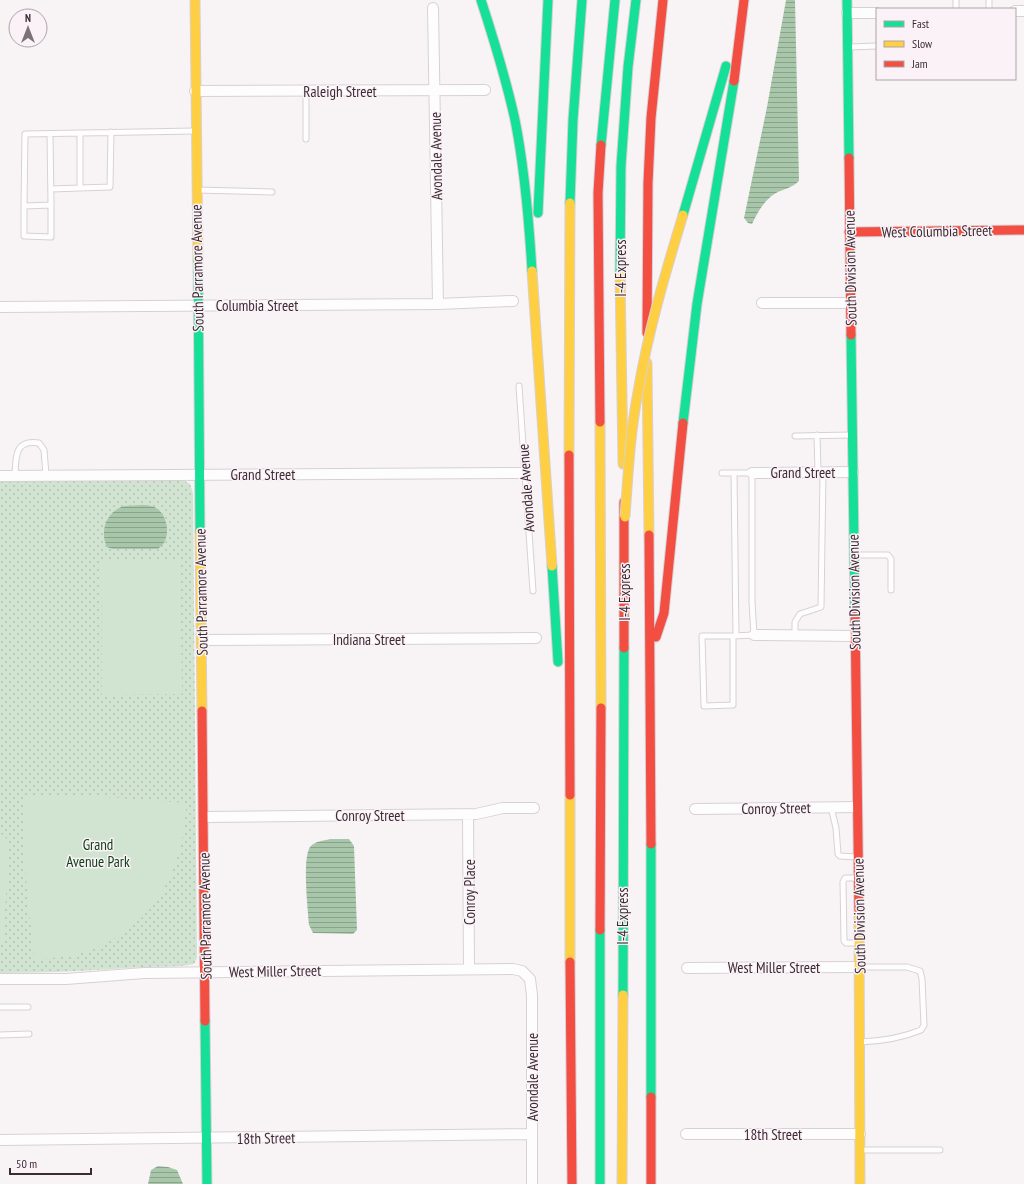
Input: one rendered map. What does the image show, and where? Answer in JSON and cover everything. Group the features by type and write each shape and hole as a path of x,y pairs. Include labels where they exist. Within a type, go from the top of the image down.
{"main road":[{"name":"South Parramore Avenue","path":"195,0 207,1184"},
{"path":"480,0 500,58 515,121 528,206 558,675"},
{"path":"534,296 548,0"},
{"path":"572,1184 569,864 569,205 575,88 582,0"},
{"name":"I-4 Express","path":"600,1184 601,676 598,193 600,150 615,0"},
{"name":"I-4 Express","path":"622,1184 624,517 620,305 620,166 628,67 636,0"},
{"path":"651,1184 651,649 647,314 648,183 651,118 663,0"},
{"path":"651,649 664,613 683,421 697,304 734,81 740,22 744,0"},
{"name":"South Division Avenue","path":"847,0 854,636 860,943 860,1184"},
{"path":"624,517 640,376 664,275 740,22"},
{"name":"West Columbia Street","path":"849,232 1024,230"},
{"path":"560,706 569,864"}],"street":[{"name":"Avondale Avenue","path":"433,8 438,304"},
{"path":"847,13 876,13"},
{"name":"Raleigh Street","path":"195,91 484,90"},
{"name":"Columbia Street","path":"0,307 438,304 513,301"},
{"path":"762,302 850,303"},
{"name":"Grand Street","path":"752,472 853,472"},
{"name":"Grand Street","path":"0,476 525,473"},
{"path":"754,635 854,636"},
{"name":"Indiana Street","path":"202,640 536,638"},
{"name":"Conroy Street","path":"695,809 857,807"},
{"name":"Conroy Street","path":"204,817 468,814 503,808 534,808"},
{"name":"Conroy Place","path":"468,814 469,969"},
{"name":"West Miller Street","path":"687,968 860,967"},
{"name":"West Miller Street","path":"0,978 66,979 144,972 513,969 525,973"},
{"name":"Avondale Avenue","path":"525,973 530,979 532,995 532,1184"},
{"name":"18th Street","path":"0,1140 207,1139 532,1134"},
{"name":"18th Street","path":"686,1134 860,1134"}],"lane":[{"path":"848,47 876,46"},
{"path":"306,91 306,139"},
{"path":"50,134 51,237 24,236 25,134 196,131"},
{"path":"51,189 110,187 111,132"},
{"path":"80,133 80,188"},
{"path":"196,190 272,192"},
{"path":"24,206 51,205"},
{"name":"Avondale Avenue","path":"519,386 533,591"},
{"path":"795,636 795,622 800,614 821,606 820,472 817,435"},
{"path":"795,436 852,435"},
{"path":"15,475 17,453 22,444 30,441 38,443 44,450 46,475"},
{"path":"722,473 752,472 752,602 754,635 734,636 702,636 704,706 733,705 734,636 734,473"},
{"path":"854,555 888,555 891,559 891,590"},
{"path":"830,807 836,828 838,854 840,856 858,856"},
{"path":"858,878 845,878 843,882 844,941 846,943 860,943"},
{"path":"860,967 908,967 920,971 922,979 924,1025 922,1030 907,1036 876,1042 860,1042"},
{"path":"0,1007 28,1007"},
{"path":"0,1035 29,1034"},
{"path":"860,1150 940,1150"}],"green space":[{"name":"Grand Avenue Park","path":"183,480 190,484 193,493 197,958 194,964 181,966 0,973 0,481"},
{"path":"180,560 182,694 102,695 101,561"},
{"path":"31,796 91,796 186,803 184,828 179,851 172,873 161,894 147,912 131,928 111,941 75,955 34,960 25,869 23,804"},
{"path":"0,833 7,839 8,869 3,939 0,939"}],"shaded area":[{"path":"786,0 795,0 799,181 768,199 752,224 748,223 744,218 767,107"},
{"path":"148,505 162,513 167,526 167,533 162,545 157,549 113,549 107,547 104,534 106,522 113,512 125,506"},
{"path":"330,839 349,839 354,846 357,930 353,934 313,933 309,925 306,885 306,862 308,853 310,847 314,844"},
{"path":"158,1166 177,1170 183,1184 148,1184 151,1170"}],"traffic: fast":[{"path":"481,0 500,60 515,120 526,196 532,271"},
{"path":"538,213 548,0"},
{"path":"570,203 573,120 582,0"},
{"path":"601,145 615,0"},
{"path":"620,274 621,166 628,67 636,0"},
{"path":"847,0 849,158"},
{"path":"683,215 726,66"},
{"path":"683,423 697,304 734,81"},
{"path":"198,259 200,532"},
{"path":"851,335 855,612"},
{"path":"552,566 558,662"},
{"path":"623,995 624,648"},
{"path":"651,844 651,1097"},
{"path":"600,930 600,1184"},
{"path":"205,1021 207,1184"}],"traffic: slow":[{"path":"195,0 198,259"},
{"path":"569,455 570,203"},
{"path":"625,517 631,439 642,370 658,303 683,215"},
{"path":"532,271 552,566"},
{"path":"620,274 623,464"},
{"path":"647,363 649,535"},
{"path":"600,422 601,708"},
{"path":"200,532 202,711"},
{"path":"570,795 570,962"},
{"path":"859,914 860,1184"},
{"path":"622,1184 623,995"}],"traffic: jam":[{"path":"647,333 648,183 651,118 663,0"},
{"path":"734,81 744,0"},
{"path":"600,422 598,193 601,145"},
{"path":"849,158 851,335"},
{"path":"849,232 1024,230"},
{"path":"656,637 664,613 683,423"},
{"path":"569,455 570,795"},
{"path":"624,502 624,648"},
{"path":"649,535 651,844"},
{"path":"855,612 859,914"},
{"path":"600,930 601,708"},
{"path":"202,711 205,1021"},
{"path":"570,962 572,1184"},
{"path":"651,1097 651,1184"}]}
